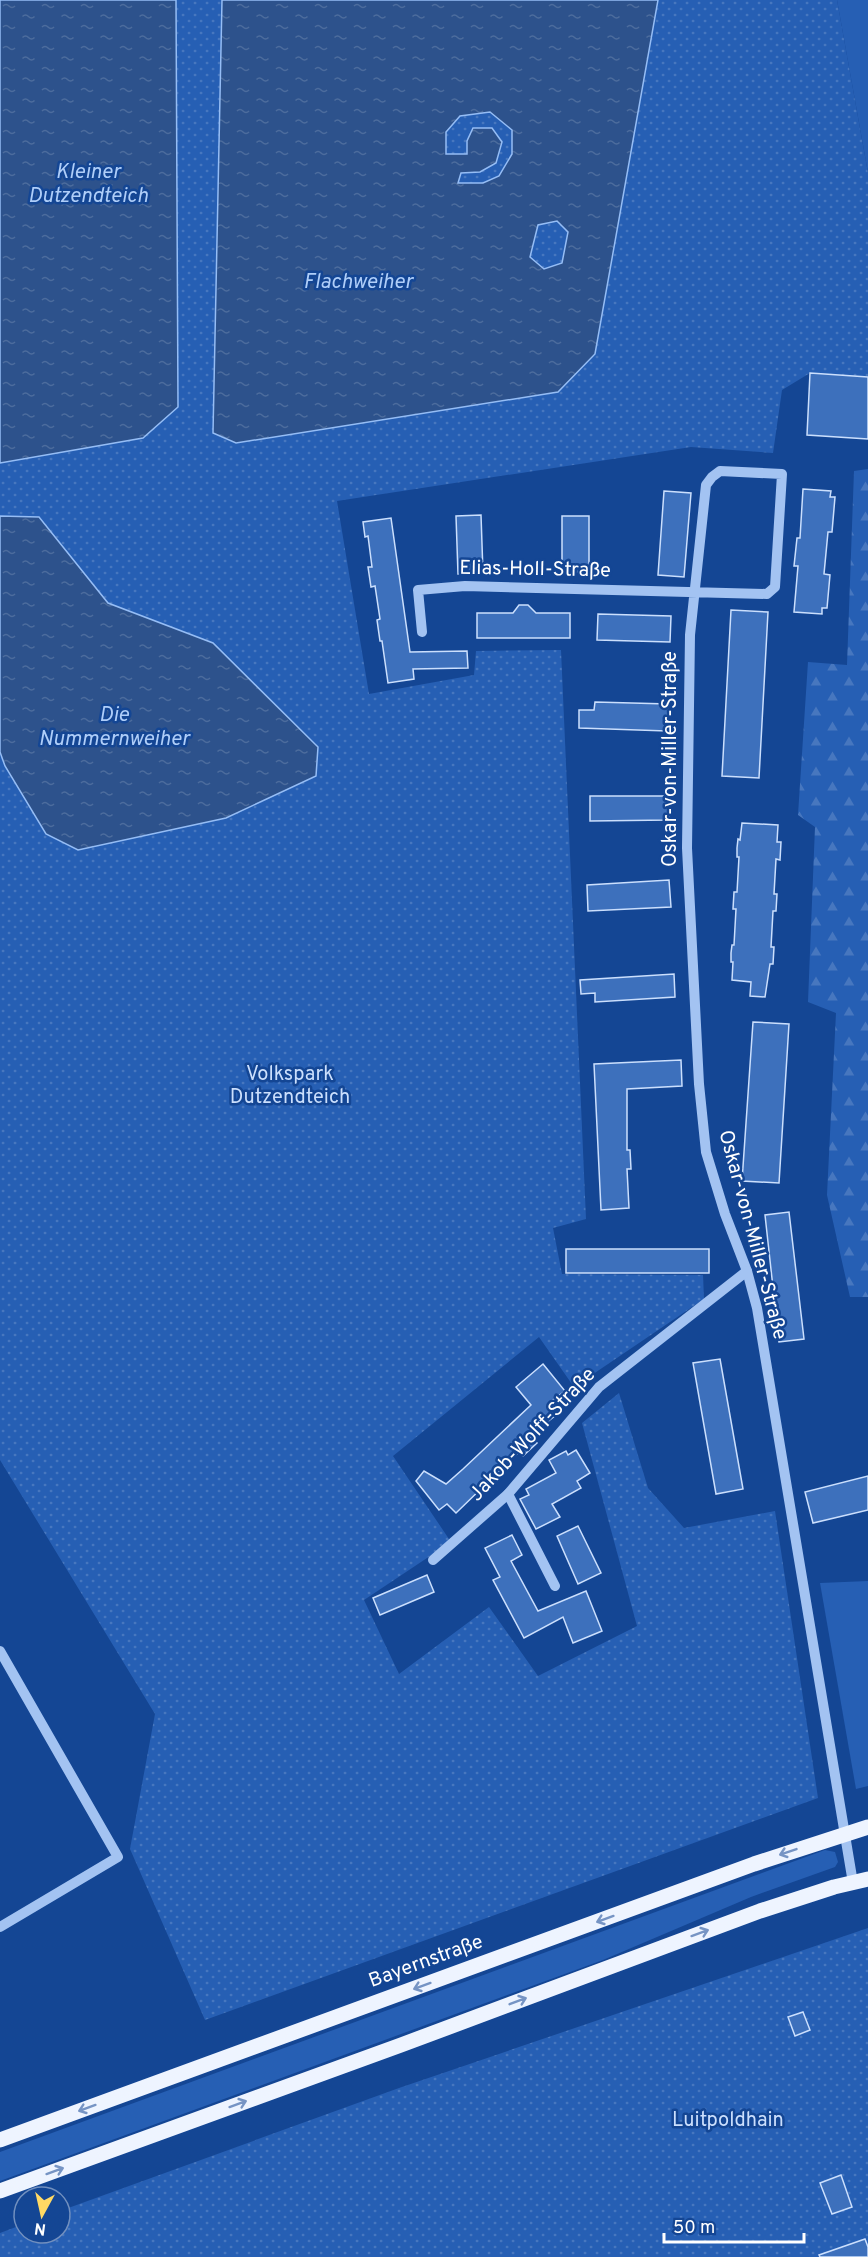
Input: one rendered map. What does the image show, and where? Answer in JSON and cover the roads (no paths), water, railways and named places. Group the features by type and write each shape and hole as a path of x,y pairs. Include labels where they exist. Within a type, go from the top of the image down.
{"main road":[{"name":"Bayernstraße","path":"0,2140 744,1868 868,1827"},
{"path":"0,2191 769,1908 860,1881"}],"street":[{"name":"Oskar-von-Miller-Straße","path":"694,591 767,594 775,587 782,474 720,471 706,485 694,591 690,635 687,848 699,1084 706,1152 725,1214 747,1271 757,1308 844,1834 860,1881"},
{"name":"Elias-Holl-Straße","path":"422,632 418,590 465,586 694,591"},
{"name":"Jakob-Wolff-Straße","path":"433,1560 508,1494 599,1387 747,1271"},
{"path":"508,1494 555,1586"},
{"path":"0,1651 118,1857 0,1927"}],"water":[{"name":"Kleiner Dutzendteich","path":"0,0 176,0 178,407 143,438 0,463"},
{"name":"Flachweiher","path":"222,0 658,0 595,354 558,392 236,443 213,433","holes":["490,112 512,130 512,154 499,176 483,183 458,183 461,173 480,172 496,163 502,142 492,128 473,128 467,141 467,154 446,154 446,132 460,116","557,221 568,232 562,263 544,269 530,257 538,225"]},
{"name":"Die Nummernweiher","path":"0,516 39,517 108,603 213,643 318,747 316,776 226,818 78,850 46,834 5,766 0,752"}],"park label":[{"name":"Volkspark Dutzendteich","path":"290,1086"},
{"name":"Luitpoldhain","path":"728,2121"}]}
